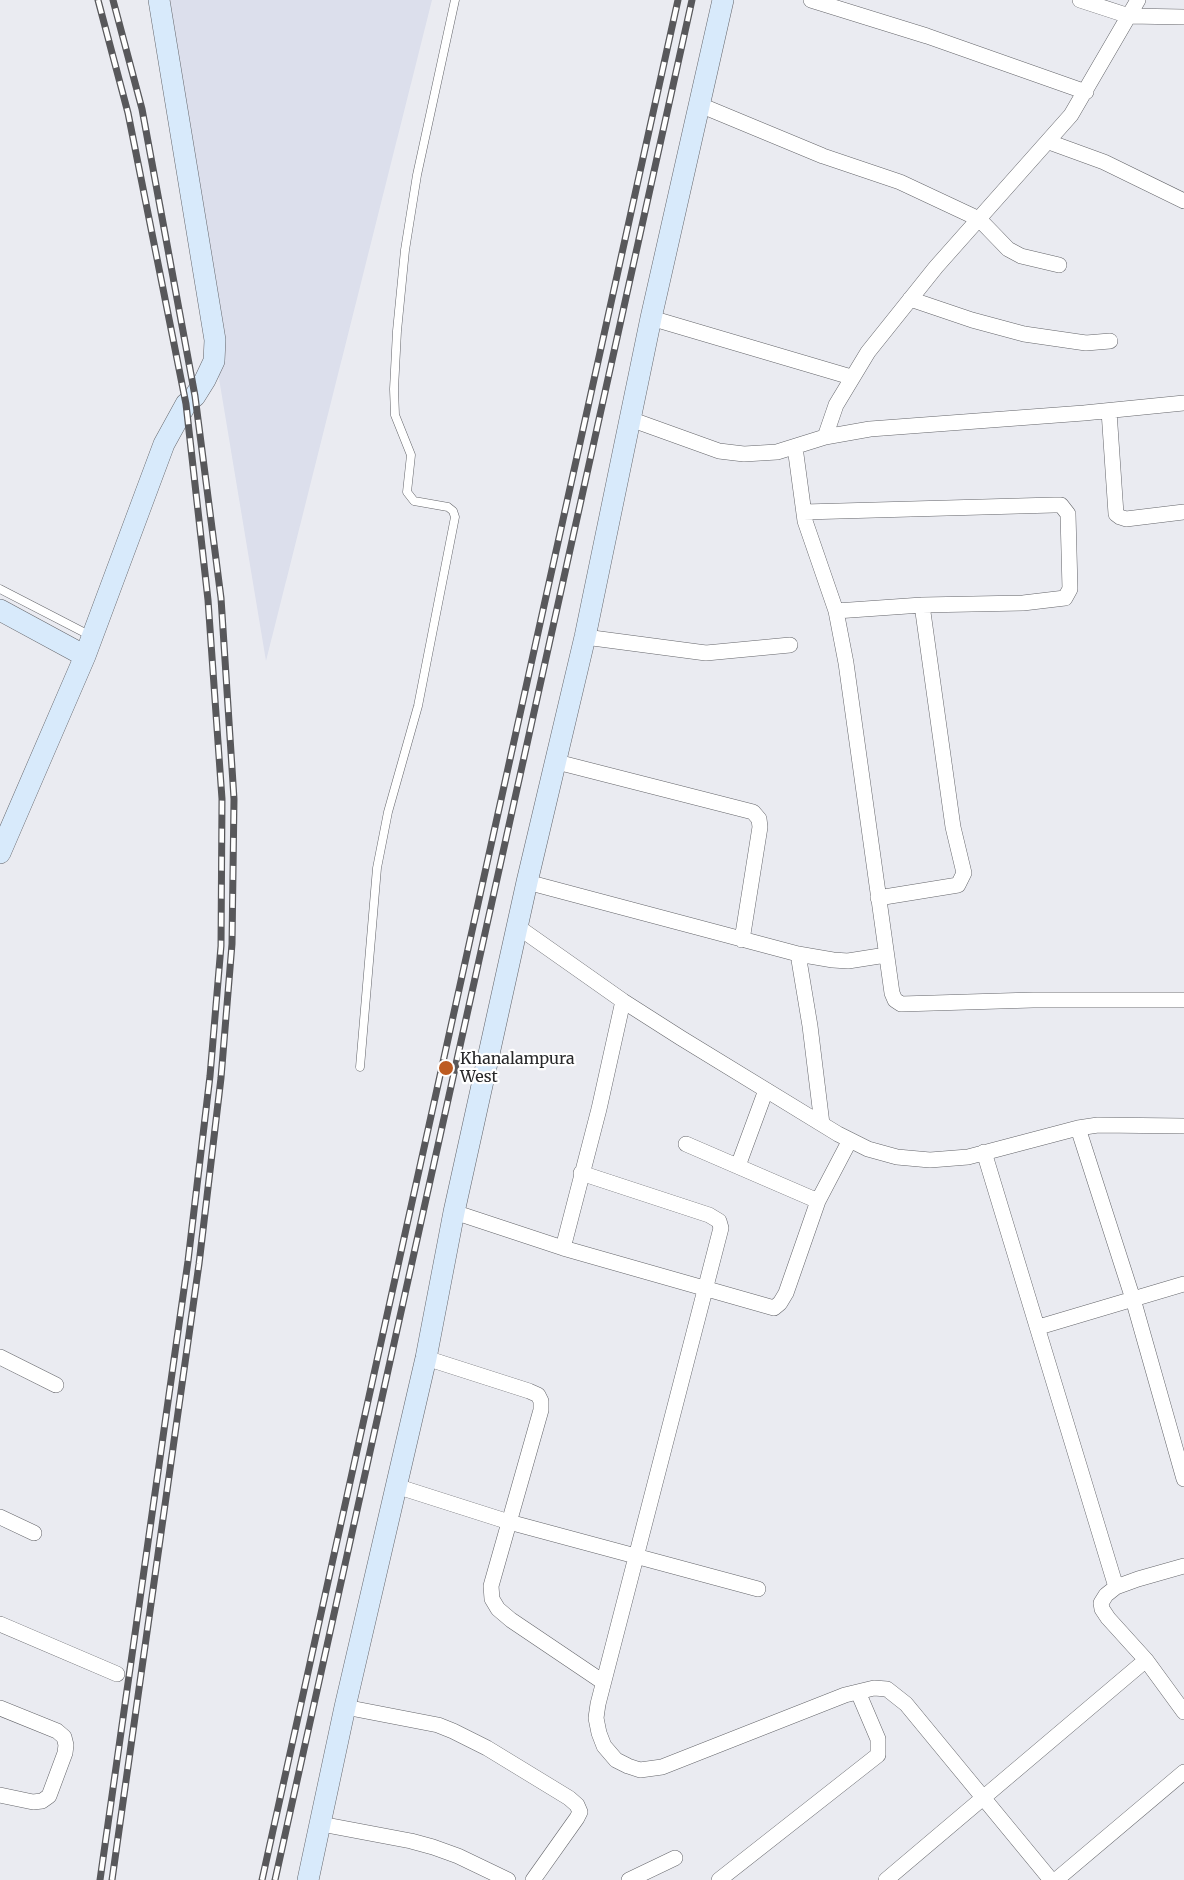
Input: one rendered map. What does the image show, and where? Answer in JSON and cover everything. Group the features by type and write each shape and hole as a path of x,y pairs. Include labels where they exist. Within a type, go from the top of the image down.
{"main road":[{"path":"0,853 89,646 164,444 186,404 206,380 213,360 215,340 159,0"},
{"path":"308,1880 345,1707 426,1358 454,1212 527,882 585,637 651,318 723,0"},
{"path":"0,610 89,646"}],"street":[{"path":"811,0 927,36 1086,92"},
{"path":"1080,0 1130,16 1184,16"},
{"path":"825,437 836,405 868,352 910,299 1071,115 1138,0"},
{"path":"700,105 823,156 900,182 979,219 1008,249 1021,255 1059,265"},
{"path":"1049,142 1104,162 1184,201"},
{"path":"910,299 972,320 1024,334 1086,343 1110,341"},
{"path":"651,318 851,377"},
{"path":"630,419 719,451 744,454 777,452 825,437 870,429 1184,403"},
{"path":"1109,411 1116,514 1125,519 1184,512"},
{"path":"795,447 804,512 836,611 846,663 886,955 895,1000 901,1004 1033,1000 1184,1000"},
{"path":"804,512 1054,505 1066,509 1068,514 1070,589 1065,598 1023,603 922,605 836,611"},
{"path":"878,898 958,885 964,873 953,827 922,605"},
{"path":"585,637 706,653 790,645"},
{"path":"557,762 753,812 759,819 760,827 742,940"},
{"path":"527,882 798,954 833,960 886,955"},
{"path":"518,927 623,1001 822,1124 868,1149 897,1157 930,1160 968,1157 1078,1128 1098,1125 1184,1126"},
{"path":"798,954 810,1026 822,1124"},
{"path":"563,1248 581,1173 600,1109 623,1001"},
{"path":"738,1166 766,1090"},
{"path":"1078,1128 1133,1299 1184,1479"},
{"path":"454,1212 563,1248 774,1308 786,1293 818,1202 850,1140"},
{"path":"686,1144 818,1202"},
{"path":"984,1152 1039,1327 1116,1587"},
{"path":"581,1173 709,1215 719,1221 721,1228 603,1682 596,1718 604,1746 616,1760 640,1770 662,1767 845,1695 874,1688 887,1689 906,1704 1051,1880"},
{"path":"1039,1327 1184,1284"},
{"path":"426,1358 538,1395 541,1410 490,1586 492,1599 498,1609 603,1682"},
{"path":"2,1362 56,1385"},
{"path":"396,1486 509,1522 758,1589"},
{"path":"0,1517 33,1533"},
{"path":"1184,1566 1138,1578 1116,1587 1106,1595 1101,1603 1102,1609 1146,1660 1184,1712"},
{"path":"0,1624 117,1674"},
{"path":"886,1880 1146,1660"},
{"path":"719,1880 878,1755 878,1739 858,1692"},
{"path":"345,1707 438,1725 453,1731 488,1748 577,1805 580,1812 577,1818 533,1880"},
{"path":"0,1708 57,1731 64,1737 66,1745 63,1762 49,1796 42,1801 33,1802 0,1795"},
{"path":"1056,1880 1184,1772"},
{"path":"321,1824 433,1847 458,1856 508,1880"},
{"path":"629,1880 675,1858"}],"lane":[{"path":"360,1067 377,868 388,812 418,706 455,517 453,511 448,507 414,501 407,492 411,455 395,415 394,389 406,240 417,175 455,0"},
{"path":"0,589 89,646"}],"shaded area":[{"path":"156,0 432,0 266,661"}],"railway":[{"path":"98,0 128,113 186,404 208,600 222,799 221,946 210,1076 188,1261 100,1880"},
{"path":"112,1880 199,1264 221,1078 232,944 234,799 221,598 195,396 142,109 113,0"},
{"path":"262,1880 678,0"},
{"path":"275,1880 692,0"}],"place":[{"name":"Khanalampura West","path":"446,1068"}]}
